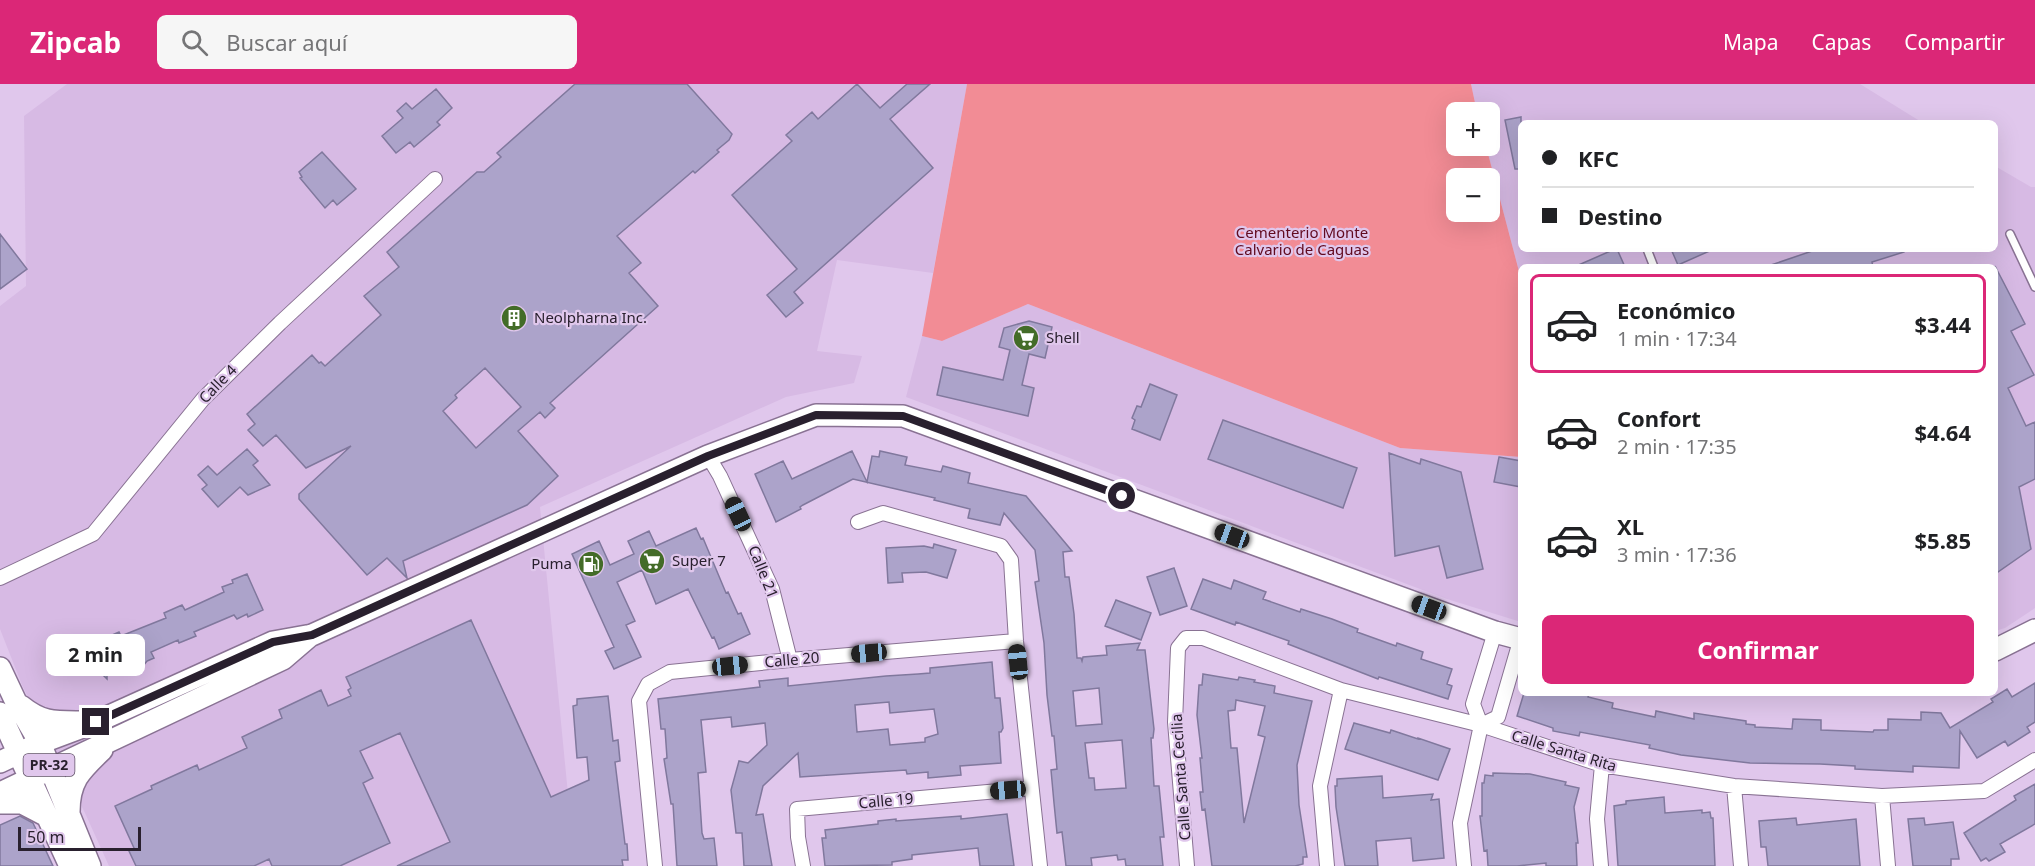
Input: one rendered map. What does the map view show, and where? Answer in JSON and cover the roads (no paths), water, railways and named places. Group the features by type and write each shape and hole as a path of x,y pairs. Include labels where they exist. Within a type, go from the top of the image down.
{"main road":[{"path":"9,758 39,743 96,722 273,642 312,635 708,456 816,415 903,416 1495,632 1518,637"},
{"path":"1998,648 2035,630"},
{"path":"0,793 283,659 312,635"},
{"name":"PR-32","path":"0,668 8,707 9,758 30,779 70,866"},
{"path":"8,707 48,722 96,722"},
{"name":"PR-32","path":"8,707 39,743 90,866"},
{"path":"69,819 69,796 80,771 116,737"},
{"path":"0,803 22,802 47,816"}],"street":[{"name":"Calle 4","path":"0,578 93,534 203,399 280,323 435,179"},
{"name":"Calle 21","path":"708,456 720,476 772,590 790,660"},
{"path":"858,522 884,513 1000,546 1011,560 1016,641 1040,866"},
{"path":"1464,866 1460,823 1481,725 1473,704 1495,632"},
{"name":"Calle Santa Rita","path":"1176,688 1178,648 1186,638 1203,638 1341,690 1481,725 1602,765 1734,786 1882,796 1984,791 2035,760"},
{"name":"Calle 20","path":"655,866 639,700 648,684 670,672 1016,641"},
{"path":"1481,725 1498,717 1518,648"},
{"name":"Calle Santa Cecilia","path":"1176,688 1174,722 1188,866"},
{"path":"1327,866 1320,786 1341,690"},
{"path":"1601,866 1597,819 1602,765"},
{"path":"1734,786 1742,866"},
{"name":"Calle 19","path":"803,866 798,837 797,809 1031,788"},
{"path":"1882,796 1888,866"}],"lane":[{"path":"2010,234 2035,287"}],"place":[{"name":"Neolpharna Inc.","path":"514,318"},
{"name":"Shell","path":"1026,338"},
{"name":"Super 7","path":"652,561"},
{"name":"Puma","path":"591,564"}],"park label":[{"name":"Cementerio Monte Calvario de Caguas","path":"1302,242"}]}
